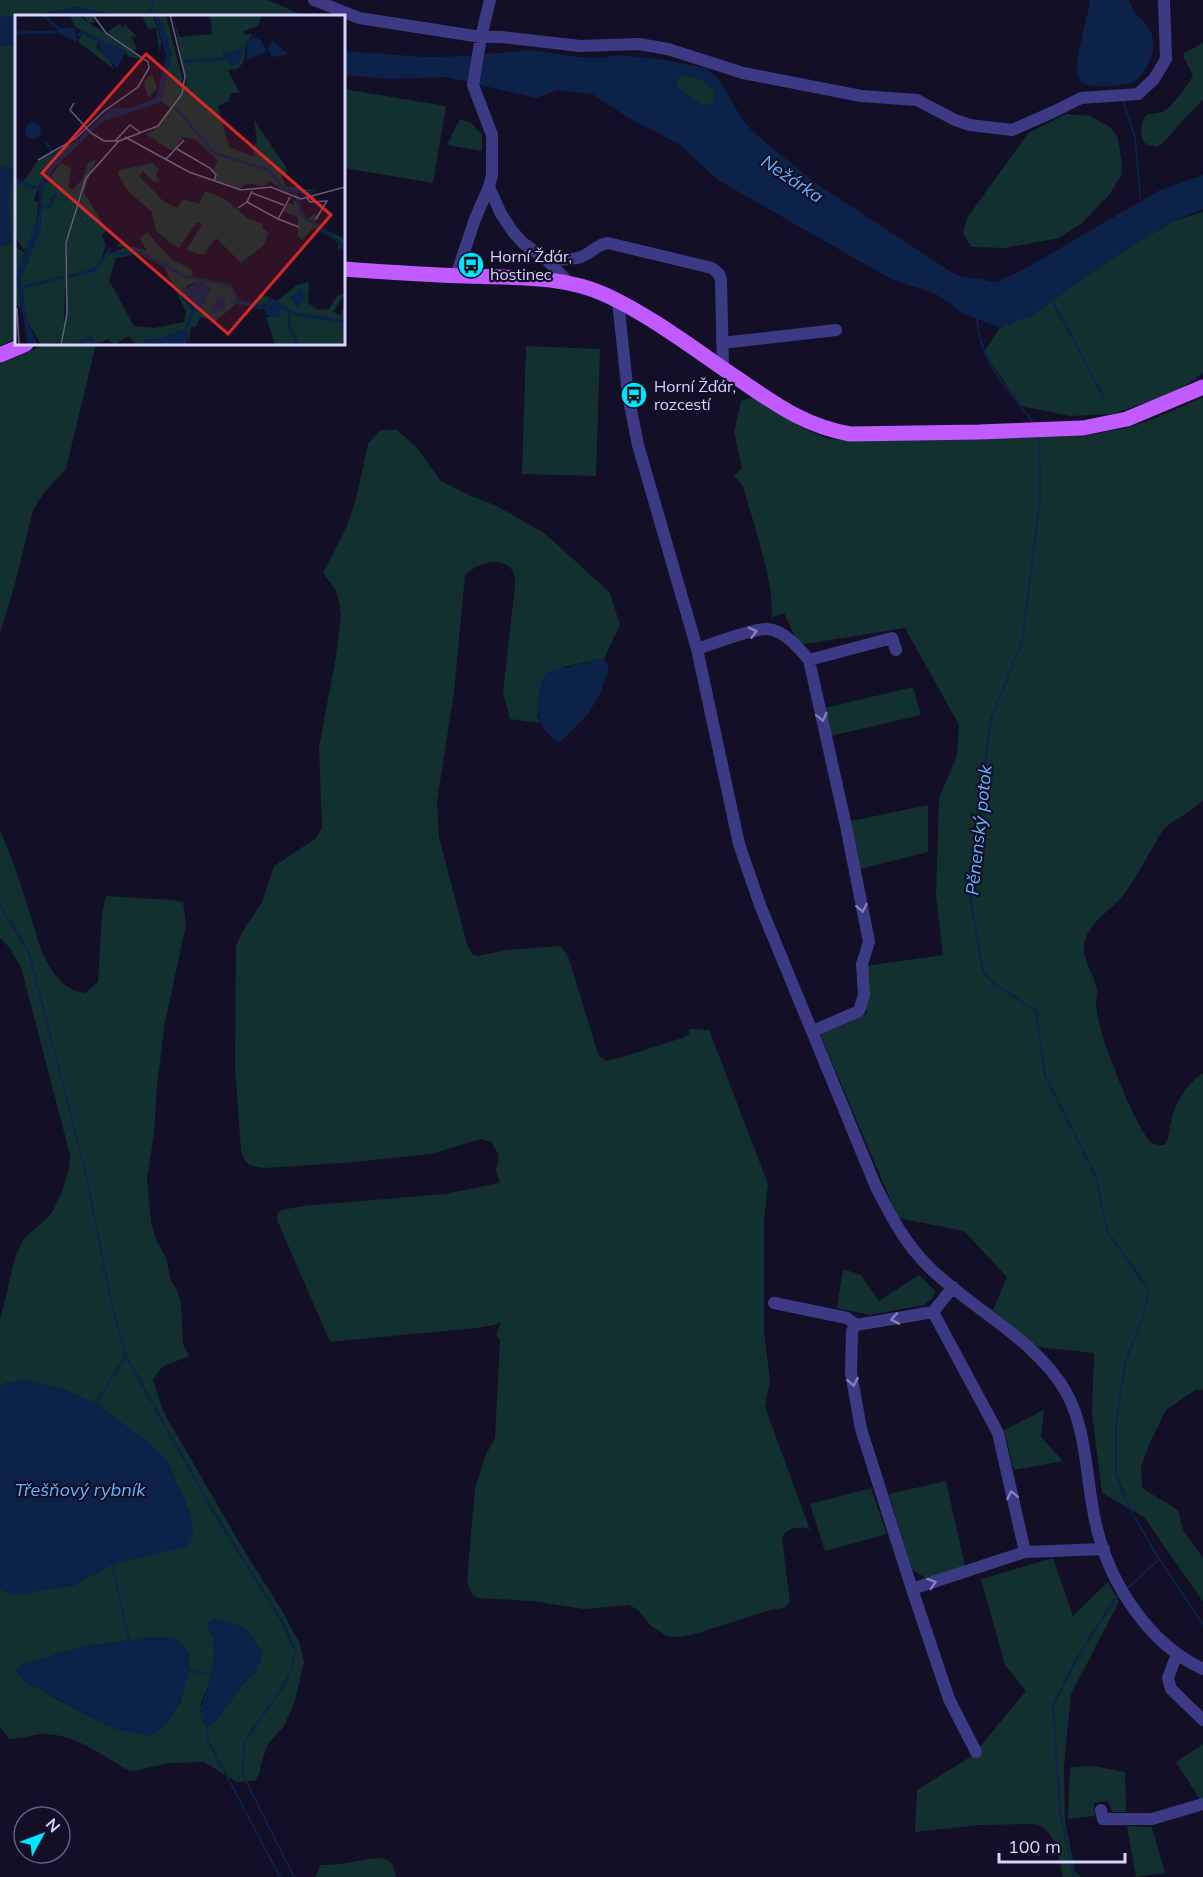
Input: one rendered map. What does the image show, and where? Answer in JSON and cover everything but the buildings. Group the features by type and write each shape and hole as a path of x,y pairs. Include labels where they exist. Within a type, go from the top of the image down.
{"main road":[{"path":"345,270 569,283 604,294 647,316 801,420 829,430 850,434 1083,428 1127,418 1203,387"},
{"path":"0,355 24,345"}],"street":[{"path":"314,0 359,18 480,42 501,37 580,46 639,44 668,49 763,78 861,96 917,100 955,120 970,125 1012,130 1081,98 1138,94 1154,79 1166,59 1164,0"},
{"path":"456,276 492,175 492,135 473,85 490,0"},
{"path":"489,187 501,214 523,243 547,260 569,283"},
{"path":"475,219 501,214"},
{"path":"547,260 578,258 599,244 608,243 712,268 719,273 722,280 723,368"},
{"path":"618,301 628,395 638,445 697,649 739,844 760,904 876,1187 899,1232 929,1267 1025,1344 1065,1391 1072,1407 1085,1454 1097,1529 1117,1583 1130,1606 1177,1654 1203,1670"},
{"path":"722,343 836,330"},
{"path":"697,649 766,629 785,636 809,660 869,942 862,964 864,995 859,1011 813,1031"},
{"path":"809,660 892,638 896,650"},
{"path":"953,1287 933,1312 856,1325 852,1330 851,1373 861,1429 912,1590 949,1699 976,1752"},
{"path":"774,1303 847,1318 856,1325"},
{"path":"933,1312 998,1433 1025,1552"},
{"path":"912,1590 1025,1552 1104,1549"},
{"path":"1177,1654 1168,1678 1171,1689 1203,1720"},
{"path":"1101,1809 1103,1819 1152,1820 1203,1804"}],"green space":[{"path":"0,0 268,0 303,15 170,15 166,12 167,15 116,15 77,7 37,15 0,17"},
{"path":"1203,43 1203,100 1165,141 1157,147 1147,144 1141,132 1144,118 1164,111 1180,94 1193,75 1184,58 1184,53"},
{"path":"15,44 15,339 0,346 0,244 5,246 12,241 8,199 13,174 10,167 0,166 0,46"},
{"path":"685,74 702,80 714,90 714,103 703,106 676,86 677,79"},
{"path":"345,89 446,106 433,183 345,168"},
{"path":"1066,114 1090,116 1110,127 1118,138 1122,165 1121,176 1109,195 1081,224 1059,238 1005,248 971,247 963,234 967,218 1028,133"},
{"path":"460,119 471,123 482,135 482,151 447,145"},
{"path":"1203,212 1203,373 1176,392 1113,414 1070,416 1021,406 984,352 1000,328 1034,314 1097,268 1173,221"},
{"path":"44,345 96,345 66,469 44,493 33,510 0,633 0,364"},
{"path":"526,346 600,349 596,476 522,474"},
{"path":"754,397 803,428 829,439 897,440 1082,436 1127,428 1203,397 1203,800 1163,830 1125,893 1092,927 1085,941 1084,953 1097,989 1098,1020 1109,1054 1138,1122 1152,1143 1164,1145 1178,1101 1186,1088 1203,1073 1203,1390 1195,1390 1166,1410 1141,1467 1142,1488 1178,1510 1183,1530 1203,1558 1203,1602 1144,1517 1102,1493 1092,1415 1094,1353 1031,1345 993,1310 1007,1277 964,1231 898,1218 820,1034 867,1014 858,967 943,955 936,896 939,798 957,756 959,725 905,628 799,645 784,613 771,618 772,606 767,572 743,486 734,476 742,468 734,432 741,401"},
{"path":"380,430 397,430 417,448 441,481 497,506 544,533 610,593 620,625 604,658 563,667 537,715 540,723 510,719 503,692 515,586 513,572 503,563 497,562 483,564 465,575 454,693 437,801 439,837 467,944 472,954 477,956 507,950 560,946 569,959 599,1056 606,1061 685,1037 689,1034 689,1029 709,1030 768,1184 764,1220 764,1332 770,1380 765,1407 810,1530 794,1528 782,1537 790,1602 784,1608 770,1610 680,1637 667,1636 651,1626 638,1610 629,1605 584,1609 531,1601 478,1598 472,1594 467,1582 475,1488 486,1454 495,1438 500,1340 496,1334 501,1322 476,1328 330,1342 277,1220 278,1213 282,1210 303,1206 444,1194 500,1183 496,1171 499,1155 491,1142 481,1139 431,1154 343,1163 264,1168 255,1167 244,1159 241,1150 235,1067 236,946 241,934 262,902 274,866 315,839 322,828 319,747 336,656 341,615 335,589 323,573 347,526 356,499 368,444"},
{"path":"913,687 921,715 831,736 825,708"},
{"path":"928,805 928,852 860,869 851,821"},
{"path":"0,831 10,853 43,954 61,981 78,992 85,993 98,982 102,914 106,896 183,902 186,925 165,1022 154,1135 147,1178 151,1222 181,1304 183,1344 189,1356 162,1367 153,1380 163,1411 300,1644 304,1662 295,1701 284,1726 268,1744 255,1781 237,1782 204,1762 170,1763 133,1771 86,1745 65,1737 42,1734 9,1739 0,1727 0,1589 10,1594 75,1585 112,1564 139,1557 193,1530 190,1513 167,1461 8,1382 0,1386 0,1320 15,1258 23,1240 51,1214 61,1194 69,1169 70,1155 21,967 9,947 0,938","holes":["153,1637 189,1654 188,1670 180,1704 100,1722 50,1696 16,1669 22,1664 87,1646","213,1637 257,1671 242,1685 218,1719 200,1705 212,1672"]},
{"path":"843,1269 861,1275 879,1301 919,1275 935,1291 933,1298 924,1305 870,1315 837,1308"},
{"path":"1044,1410 1041,1437 1063,1461 1014,1470 1004,1430"},
{"path":"946,1481 965,1566 927,1579 912,1569 889,1494"},
{"path":"871,1488 887,1534 825,1551 810,1504"},
{"path":"1053,1558 1073,1616 1108,1582 1119,1602 1071,1694 1064,1764 1065,1821 1075,1872 1081,1877 1063,1877 1056,1846 1048,1832 1035,1824 979,1825 915,1832 917,1790 973,1755 1026,1691 1005,1665 981,1579"},
{"path":"1203,1744 1203,1800 1201,1801 1176,1762"},
{"path":"1093,1766 1125,1772 1126,1812 1112,1812 1108,1801 1094,1803 1095,1816 1068,1819 1070,1767"},
{"path":"1127,1826 1152,1827 1165,1873 1136,1877"},
{"path":"381,1858 390,1862 394,1867 396,1877 316,1877 320,1865"}],"water":[{"path":"1090,0 1129,0 1135,13 1150,29 1153,38 1152,53 1145,69 1135,81 1118,85 1096,86 1085,84 1079,78 1077,59"},
{"path":"77,7 116,15 37,15"},
{"path":"15,16 15,44 0,46 0,17"},
{"name":"Nežárka","path":"531,50 577,57 600,58 620,55 659,59 706,68 720,80 740,116 753,132 814,182 956,275 996,282 1021,271 1158,191 1203,175 1203,209 1173,221 1097,268 1034,314 1000,328 962,313 936,294 891,279 718,180 680,145 629,118 592,94 557,90 536,98 446,77 391,79 345,75 345,51 424,57 468,56","holes":["686,74 702,80 714,90 714,103 704,106 676,86 677,79"]},
{"path":"0,166 10,167 14,174 9,199 12,242 5,246 0,244"},
{"path":"604,658 609,669 600,694 588,714 560,742 551,736 540,721 538,701 542,681 547,672"},
{"name":"Třešňový rybník","path":"27,1380 64,1389 96,1403 153,1446 167,1461 190,1513 193,1530 191,1542 185,1547 112,1564 75,1585 30,1593 10,1594 0,1589 0,1386 8,1382"},
{"path":"215,1619 234,1623 246,1629 263,1655 257,1671 242,1685 218,1719 207,1729 199,1713 212,1675 213,1637 207,1628 208,1623"},
{"path":"153,1637 171,1638 181,1642 186,1649 188,1670 183,1693 174,1714 151,1736 120,1730 100,1722 29,1684 19,1676 16,1669 22,1664 87,1646"}],"waterway":[{"path":"149,15 154,0"},
{"path":"1123,100 1135,138 1141,203"},
{"path":"1052,300 1104,398"},
{"name":"Pěnenský potok","path":"977,318 983,348 989,362 1034,424"},
{"name":"Pěnenský potok","path":"1039,435 1040,498 1022,641 991,719 969,890 983,971 993,983 1036,1011 1045,1076 1096,1177 1107,1231 1146,1286 1148,1294 1142,1320 1125,1363 1116,1425 1116,1474 1131,1511 1159,1559 1203,1624"},
{"path":"0,905 29,953 85,1170 111,1301 126,1356 213,1511 283,1623 295,1651 292,1668 285,1684 245,1741 242,1773 294,1877"},
{"path":"96,1403 125,1357"},
{"path":"1127,1589 1158,1560"},
{"path":"112,1564 129,1640"},
{"path":"1074,1877 1060,1812 1053,1705 1077,1658 1115,1599 1120,1595"},
{"path":"188,1670 212,1675"},
{"path":"207,1729 208,1740 280,1877"}],"place":[{"name":"Horní Žďár, hostinec","path":"471,265"},
{"name":"Horní Žďár, rozcestí","path":"634,395"}]}
